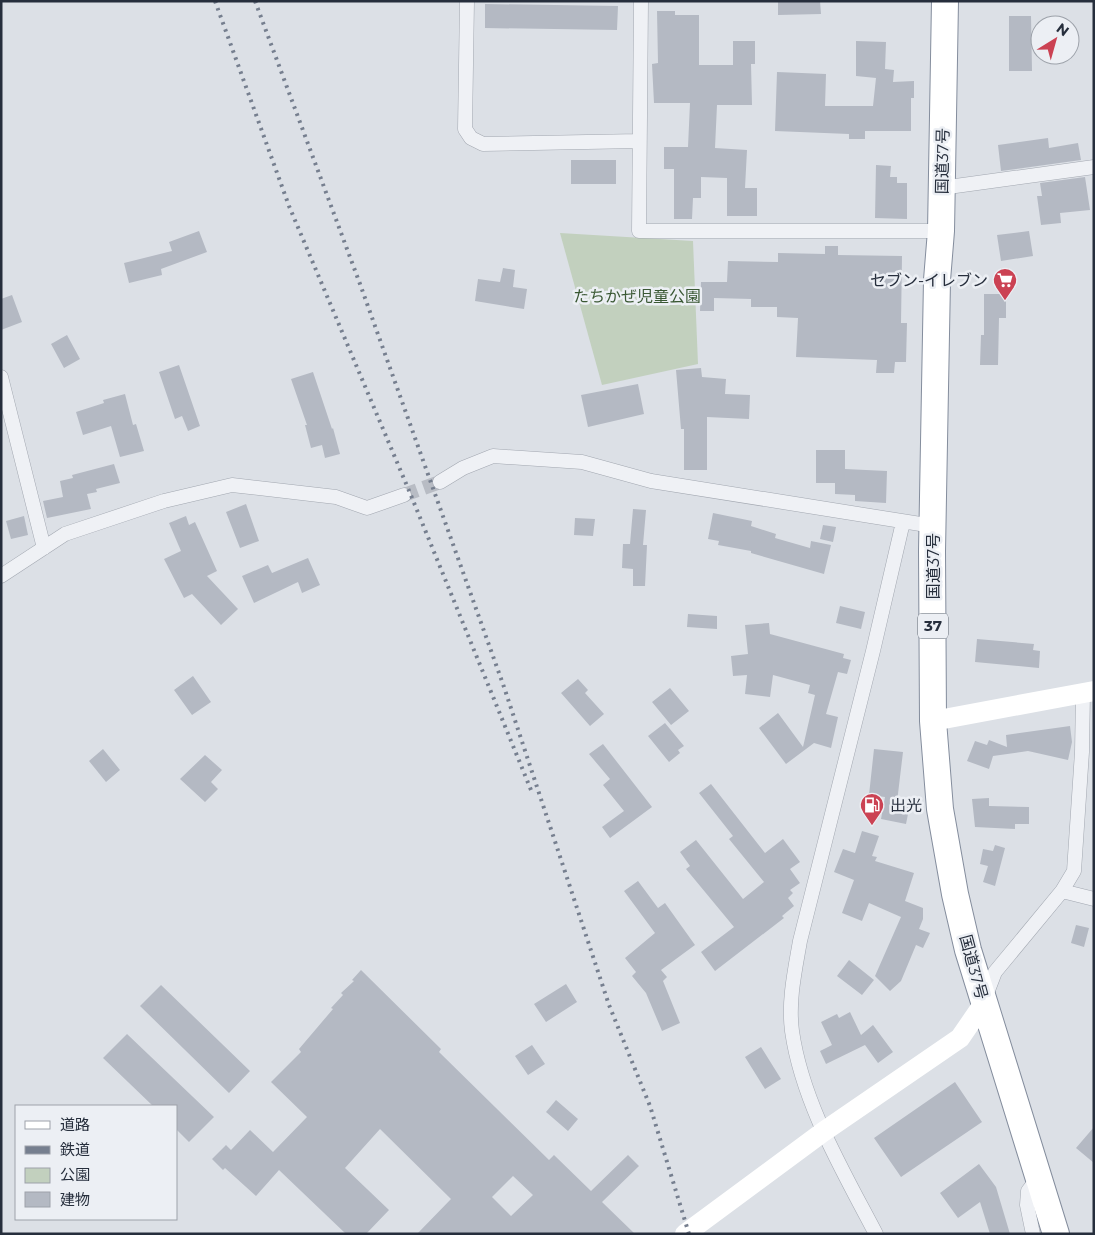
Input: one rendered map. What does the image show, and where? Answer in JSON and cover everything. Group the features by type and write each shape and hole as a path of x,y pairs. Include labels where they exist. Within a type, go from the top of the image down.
{"highway":[{"name":"国道37号","path":"945,1 941,231 937,280 933,526 933,721 940,809 953,884 968,950 1056,1234"}],"street":[{"path":"467,1 465,129 471,138 483,144 639,141"},
{"path":"640,1 639,230 941,231"},
{"path":"941,188 1094,168"},
{"path":"1,377 44,548"},
{"path":"440,482 463,468 493,456 582,462 651,482 933,526"},
{"path":"1,576 65,534 164,501 232,485 336,497 366,508 404,495"},
{"path":"876,1234 824,1132 805,1084 792,1030 792,987 803,931 903,522"},
{"path":"685,1234 824,1132 960,1038 984,1003 995,972 1062,891 1074,871 1082,752 1089,692 933,721"},
{"path":"1062,891 1094,899"},
{"path":"1033,1234 1027,1205 1028,1191 1038,1178"}],"green space":[{"name":"たちかぜ児童公園","path":"560,233 693,241 698,364 602,385"}],"building":[{"path":"778,1 820,1 821,14 778,15"},
{"path":"485,4 618,6 617,30 485,28"},
{"path":"657,11 675,11 675,15 699,15 699,65 733,65 733,41 755,41 755,64 751,64 752,105 717,105 715,148 747,150 745,188 757,188 757,216 727,216 727,178 701,177 701,198 693,198 692,219 674,219 674,169 664,169 664,147 688,147 690,103 654,103 652,64 658,63"},
{"path":"1009,16 1030,16 1030,65 1032,65 1032,71 1009,71"},
{"path":"856,41 886,42 885,69 894,70 893,82 914,81 914,98 911,98 911,131 865,131 865,139 849,139 849,134 775,131 777,72 826,74 825,106 873,106 876,78 856,76"},
{"path":"1048,138 1049,148 1078,143 1081,160 1001,171 998,145"},
{"path":"571,160 616,160 616,184 571,184"},
{"path":"876,165 891,166 890,177 897,177 897,183 907,183 907,219 875,218"},
{"path":"1085,177 1090,210 1060,213 1061,223 1041,225 1037,196 1042,196 1040,183"},
{"path":"199,231 207,252 161,269 162,275 129,283 124,263 172,251 169,242"},
{"path":"1029,231 1033,256 1001,261 997,235"},
{"path":"825,246 838,246 838,255 902,256 901,323 907,323 906,362 895,362 894,373 876,373 877,360 796,357 798,318 777,317 777,307 751,307 751,299 714,298 714,311 700,311 701,282 727,282 728,261 778,262 778,253 825,254"},
{"path":"503,268 515,270 513,287 527,289 524,309 475,301 478,279 500,282"},
{"path":"984,294 1006,294 1006,318 999,318 998,365 980,365 981,335 984,335"},
{"path":"12,295 22,322 1,330 1,299"},
{"path":"67,335 80,359 64,368 51,344"},
{"path":"179,365 200,426 188,431 182,416 175,419 159,372"},
{"path":"701,368 702,377 726,379 725,394 750,395 749,419 707,417 707,470 684,470 684,429 681,429 676,370"},
{"path":"313,372 340,454 325,458 322,445 311,448 305,425 307,425 291,379"},
{"path":"638,384 644,414 588,427 581,395"},
{"path":"125,394 133,425 136,424 144,451 120,457 111,426 83,435 76,412 104,403 103,400"},
{"path":"816,450 845,450 845,469 887,471 886,503 855,501 855,495 835,494 835,483 816,483"},
{"path":"114,464 120,483 96,489 97,492 87,494 91,509 47,518 43,501 63,497 60,481 73,478 72,475"},
{"path":"246,504 259,541 240,548 226,512"},
{"path":"633,509 646,510 643,545 647,545 645,586 633,586 633,569 622,568 623,544 630,544"},
{"path":"713,513 752,521 751,526 776,534 775,538 810,548 811,541 831,545 824,574 751,553 751,551 718,545 719,541 708,539"},
{"path":"24,516 28,535 11,539 6,521"},
{"path":"186,516 189,525 195,522 217,571 207,576 238,609 221,625 192,594 184,598 164,559 181,551 169,523"},
{"path":"575,518 595,519 593,536 574,535"},
{"path":"823,525 836,527 833,542 820,539"},
{"path":"308,558 320,585 302,593 298,582 254,603 242,576 268,565 272,573"},
{"path":"840,606 865,612 861,629 836,623"},
{"path":"688,614 717,616 717,629 687,627"},
{"path":"769,623 770,634 844,654 843,658 851,660 847,674 838,672 826,714 838,717 831,748 814,743 786,764 759,728 778,713 803,747 815,695 808,693 810,685 773,675 770,697 745,694 747,675 733,676 731,656 748,654 745,625"},
{"path":"977,639 1034,644 1033,650 1040,651 1039,668 975,662"},
{"path":"193,676 211,702 192,715 174,690"},
{"path":"578,679 588,690 585,693 604,714 590,726 561,693"},
{"path":"670,688 689,711 671,725 652,702"},
{"path":"665,723 684,746 678,750 680,753 669,762 648,736"},
{"path":"1070,726 1072,742 1068,760 1028,751 993,756 989,769 967,761 975,741 987,745 989,740 1007,747 1006,735"},
{"path":"603,744 652,807 610,838 602,827 624,811 603,785 610,779 589,754"},
{"path":"103,749 120,770 106,782 89,761"},
{"path":"874,749 903,752 897,802 910,804 906,824 881,819 885,797 869,795"},
{"path":"205,755 222,770 211,782 218,789 205,802 180,779"},
{"path":"711,784 765,853 783,839 800,862 790,869 800,883 790,890 793,893 788,898 794,906 782,916 784,918 715,971 701,952 734,927 686,869 690,866 680,852 696,840 743,899 764,882 729,839 733,836 699,793"},
{"path":"989,798 989,806 1029,807 1029,824 1015,824 1015,829 975,827 972,799"},
{"path":"862,831 879,836 872,856 877,857 875,861 914,873 905,901 923,908 923,919 919,929 930,933 923,948 916,945 901,981 890,991 875,976 901,917 869,903 862,921 842,913 854,880 834,872 843,849 855,853"},
{"path":"995,845 1005,848 995,886 983,882 988,866 980,864 983,849 993,851"},
{"path":"638,881 658,908 665,903 695,945 661,970 667,977 663,981 680,1023 662,1031 646,993 632,976 636,972 625,958 655,933 624,891"},
{"path":"1076,925 1089,928 1084,947 1071,943"},
{"path":"849,960 874,980 862,995 837,976"},
{"path":"361,970 441,1049 439,1052 549,1160 554,1155 591,1191 628,1155 639,1166 602,1202 635,1234 417,1234 451,1199 380,1129 345,1168 389,1210 366,1234 346,1234 279,1170 256,1196 225,1168 223,1170 212,1159 226,1145 231,1150 250,1130 273,1152 307,1117 271,1082 301,1052 299,1049 333,1009 331,1008 343,995 341,993 354,981 352,980","holes":["513,1176 533,1195 511,1216 492,1197"]},
{"path":"566,984 577,1002 546,1022 534,1004"},
{"path":"161,985 250,1071 229,1093 140,1006"},
{"path":"850,1012 861,1035 873,1025 893,1052 878,1063 865,1045 826,1064 820,1051 832,1045 821,1022 837,1014 839,1018"},
{"path":"127,1034 214,1117 189,1142 178,1131 178,1105 152,1105 103,1058"},
{"path":"532,1045 545,1064 528,1075 515,1056"},
{"path":"761,1047 781,1079 765,1089 745,1057"},
{"path":"955,1082 982,1122 901,1177 874,1138"},
{"path":"556,1100 578,1119 568,1131 546,1112"},
{"path":"1094,1127 1094,1163 1076,1148"},
{"path":"979,1164 996,1187 1010,1234 990,1234 980,1202 958,1218 940,1193"}],"tunnel":[{"path":"404,495 440,482"}],"railway":[{"path":"215,1 289,206 410,493 531,790"},
{"path":"255,1 360,284 504,687 609,1005 650,1106 689,1234"}],"place":[{"name":"セブン-イレブン","path":"1005,301"},
{"name":"出光","path":"872,826"}]}
